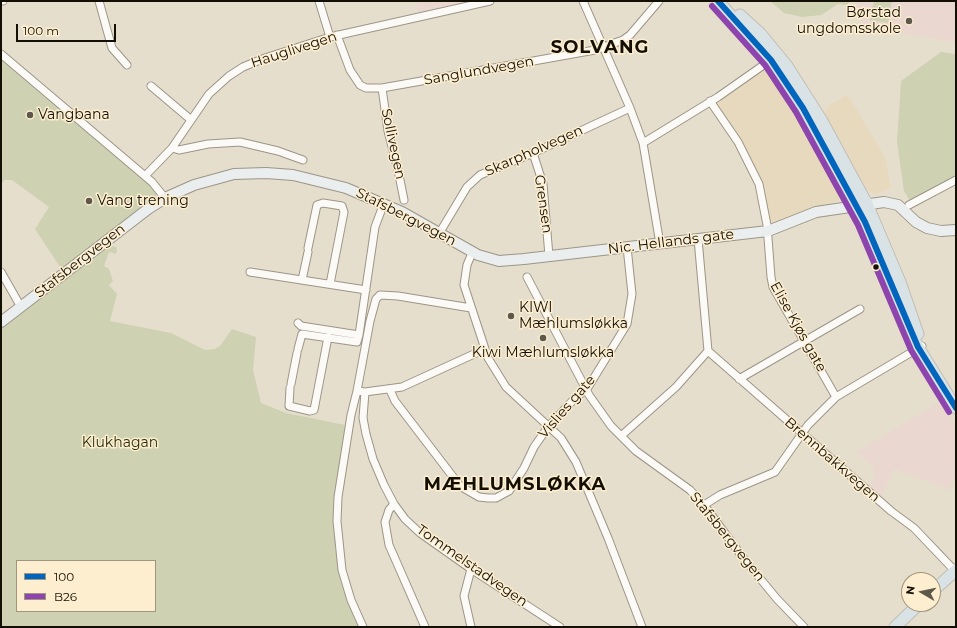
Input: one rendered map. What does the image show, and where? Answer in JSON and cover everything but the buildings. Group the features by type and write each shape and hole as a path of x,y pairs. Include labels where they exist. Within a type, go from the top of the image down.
{"main road":[{"path":"718,1 764,52 792,90 862,204"},
{"path":"726,1 760,33 797,80 862,204 900,282 920,346 928,363 956,408"},
{"name":"Stafsbergvegen","path":"1,322 111,236 165,198 194,185 220,177 266,173 293,175 327,182 384,203 440,232 472,252"},
{"name":"Nic. Hellands gate","path":"472,252 484,258 498,260 660,244 768,231 816,212 862,204 892,202 903,209 922,226 941,231 956,230"},
{"path":"941,584 955,571"},
{"path":"895,627 911,612"}],"street":[{"path":"99,1 112,48 127,65"},
{"path":"320,1 333,36"},
{"name":"Hauglivegen","path":"145,176 172,148 190,119 209,94 237,70 265,58 333,36 490,1"},
{"path":"583,1 630,108 643,143 660,244"},
{"name":"Sanglundvegen","path":"333,36 350,70 360,85 366,88 382,88 595,50 623,40 630,35 659,1"},
{"path":"1,54 158,187 165,198"},
{"path":"643,143 765,64"},
{"path":"151,86 190,119"},
{"name":"Sollivegen","path":"382,88 388,131 404,200"},
{"name":"Elise Kjøs gate","path":"710,101 738,142 755,173 761,190 768,231 773,287 805,340 836,397"},
{"name":"Skarpholvegen","path":"440,232 462,194 474,178 533,154 630,108"},
{"path":"172,148 179,150 208,144 240,142 271,149 303,160"},
{"name":"Grensen","path":"533,154 543,184 549,256"},
{"path":"909,205 956,180"},
{"path":"302,280 317,205 323,203 342,206 344,212 330,284"},
{"path":"328,337 314,410 310,411 289,406 297,351 302,334 328,337 357,342 375,227 384,203"},
{"path":"621,436 676,387 708,351 698,239"},
{"name":"Vislies gate","path":"390,390 394,401 460,486 479,497 496,498 509,491 534,447 548,427 576,397 587,389 627,324 632,294 627,247"},
{"path":"472,252 467,265 464,285 484,349 497,374 506,387 561,438 576,462 608,538 642,627"},
{"path":"1,272 21,307"},
{"path":"250,272 366,290"},
{"name":"Stafsbergvegen","path":"527,277 589,395 604,416 636,451 690,490 704,505 744,559 777,599 804,627"},
{"path":"363,627 351,600 342,570 337,521 338,497 350,419 361,391 370,321 376,299 380,295 386,295 471,308"},
{"path":"739,379 860,309"},
{"path":"298,323 301,326 359,335"},
{"path":"704,505 720,495 775,472 801,434 836,397 920,346"},
{"path":"361,391 376,389 390,390 422,379 484,349"},
{"name":"Brennbakkvegen","path":"708,351 801,434 891,511 914,528 955,571"},
{"name":"Tommelstadvegen","path":"361,391 363,418 373,460 394,504 420,533 471,569 560,627"},
{"path":"394,504 389,510 385,522 389,545 425,627"},
{"path":"471,569 464,596 471,627"}],"shaded area":[{"path":"416,1 481,1 419,15"},
{"name":"Børstad ungdomsskole","path":"856,1 956,1 956,42 865,27 859,16"},
{"path":"765,67 784,91 802,119 828,167 839,194 839,201 813,208 775,224 770,220 757,171 714,101"},
{"path":"845,96 850,98 885,157 891,188 875,194 867,190 824,116 828,106"},
{"path":"938,403 956,425 956,476 950,490 894,469 881,497 869,487 874,481 874,468 856,452"}],"green space":[{"path":"770,1 849,1 848,5 838,4 821,15 802,17 784,13"},
{"path":"874,1 892,1 888,23 870,20"},
{"path":"941,52 956,54 956,176 910,201 904,191 897,142 901,81"},
{"path":"1,59 152,185 156,192 156,200 62,270 35,229 49,207 12,180 5,180 1,184"},
{"name":"Klukhagan","path":"109,245 116,247 117,250 116,254 109,252 104,266 109,269 113,281 109,285 117,294 110,321 171,333 205,350 215,349 220,346 232,329 256,337 253,370 261,403 286,413 345,425 335,494 335,548 342,585 359,627 1,627 1,326"}],"transit line":[{"name":"100","path":"718,1 771,60 803,108 865,222 918,347 956,408"},
{"name":"B26","path":"712,6 765,65 796,112 858,225 911,350 949,412"}],"place":[{"name":"Børstad ungdomsskole","path":"909,21"},
{"name":"Vangbana","path":"30,115"},
{"name":"Vang trening","path":"89,201"},
{"name":"KIWI Mæhlumsløkka","path":"511,316"},
{"name":"Kiwi Mæhlumsløkka","path":"543,338"}],"district":[{"name":"SOLVANG","path":"600,48"},
{"name":"MÆHLUMSLØKKA","path":"515,485"}]}
